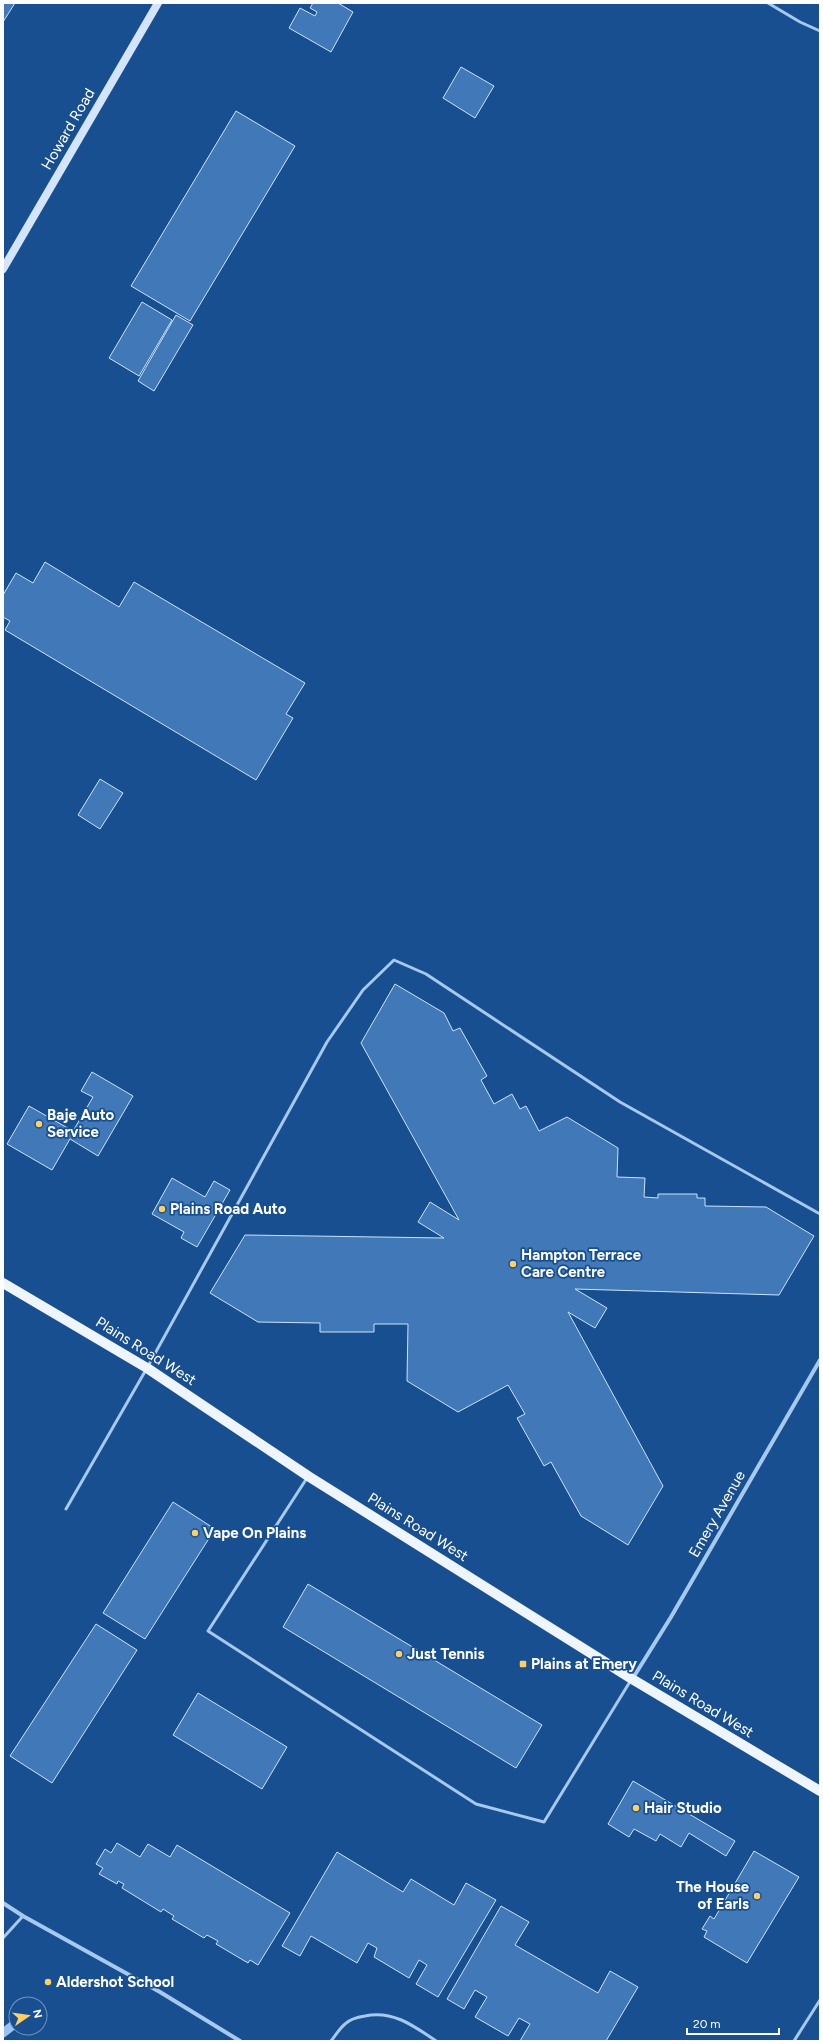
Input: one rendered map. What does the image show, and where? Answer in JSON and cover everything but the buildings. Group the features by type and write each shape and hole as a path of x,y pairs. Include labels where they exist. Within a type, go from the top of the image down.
{"main road":[{"name":"Plains Road West","path":"3,1283 147,1368 308,1476 632,1679 820,1791"}],"street":[{"name":"Howard Road","path":"3,269 158,3"},
{"name":"Emery Avenue","path":"632,1679 671,1616 820,1360"},
{"path":"3,1903 23,1916 160,1992 240,2041"}],"lane":[{"path":"768,3 800,22 820,31"},
{"path":"66,1509 147,1368 327,1042 363,990 394,960 426,974 620,1102 820,1214"},
{"path":"308,1476 208,1631 476,1804 544,1822 632,1679"},
{"path":"3,1938 23,1916"},
{"path":"794,2041 820,2000"},
{"path":"331,2041 344,2024 352,2019 374,2014 385,2014 406,2021 436,2041"}],"waterway":[{"path":"3,2033 8,2029"}],"place":[{"name":"Baje Auto Service","path":"39,1124"},
{"name":"Plains Road Auto","path":"162,1209"},
{"name":"Hampton Terrace Care Centre","path":"513,1264"},
{"name":"Vape On Plains","path":"195,1533"},
{"name":"Just Tennis","path":"399,1654"},
{"name":"Plains at Emery","path":"523,1664"},
{"name":"Hair Studio","path":"636,1808"},
{"name":"The House of Earls","path":"757,1896"},
{"name":"Aldershot School","path":"48,1982"}]}
